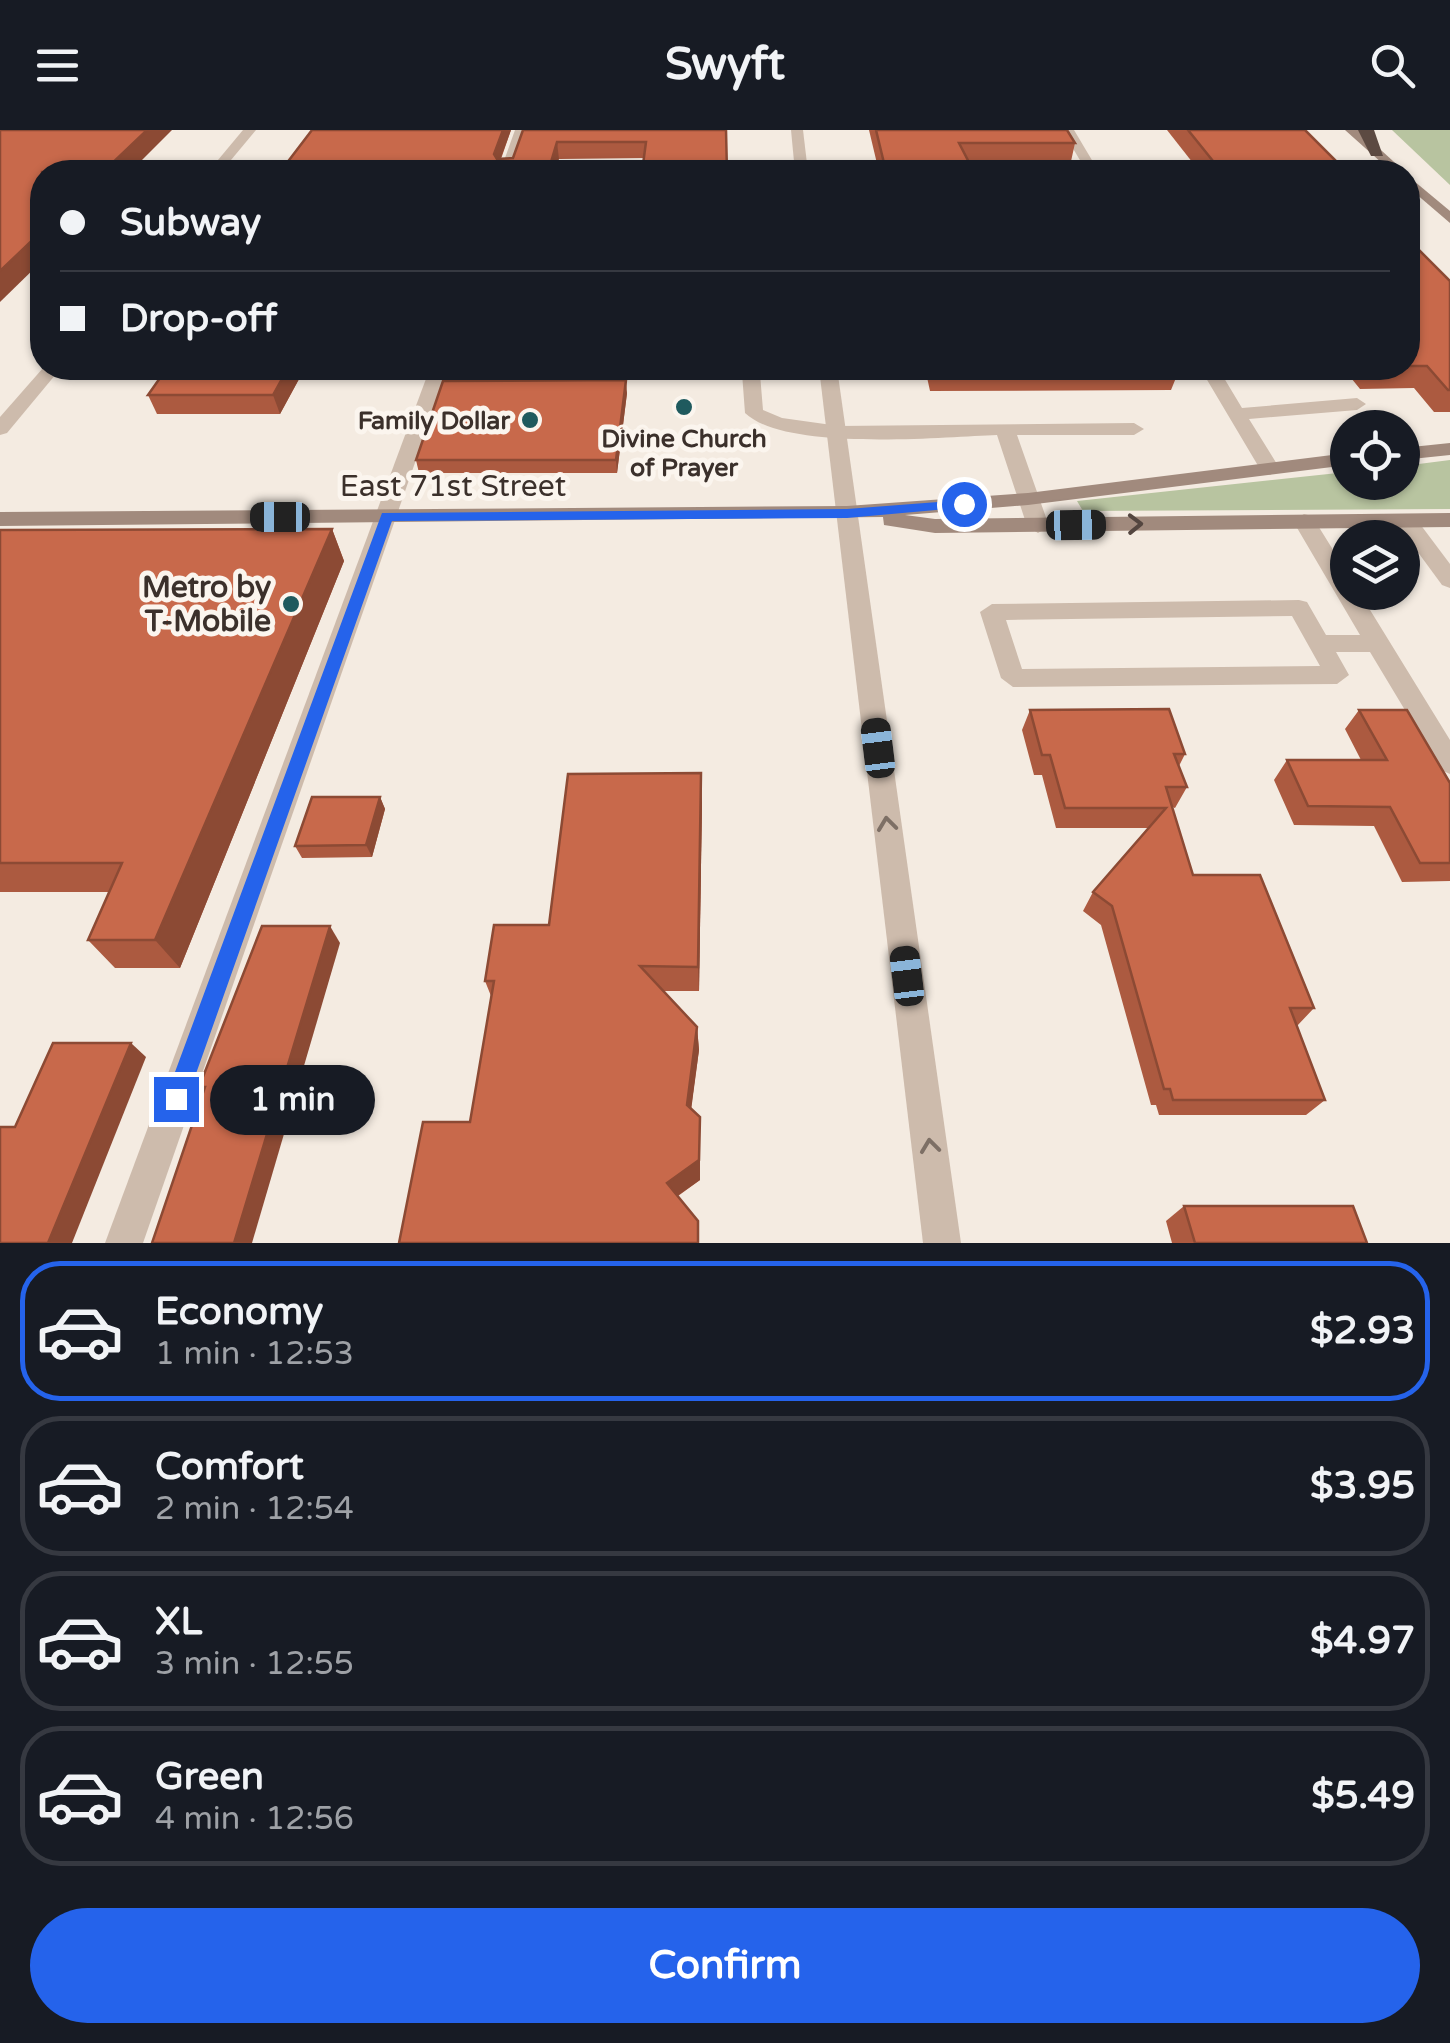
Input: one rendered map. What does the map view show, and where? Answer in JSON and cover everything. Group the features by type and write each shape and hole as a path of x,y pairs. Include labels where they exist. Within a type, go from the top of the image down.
{"highway":[{"path":"1366,130 1377,152"}],"main road":[{"path":"1352,130 1386,160"},
{"path":"1420,191 1450,219"},
{"path":"1420,452 1450,449"},
{"name":"East 71st Street","path":"0,519 847,514 1028,498 1330,461"},
{"name":"East 71st Street","path":"847,514 935,526 1330,521"},
{"name":"East 71st Street","path":"1420,520 1450,520"}],"street":[{"path":"224,160 250,130"},
{"path":"510,160 521,130"},
{"path":"796,130 800,160"},
{"path":"1068,130 1086,160"},
{"path":"0,429 42,380"},
{"path":"124,1243 434,380"},
{"path":"751,380 754,413 766,421 836,431 1134,429"},
{"path":"830,380 942,1243"},
{"path":"1217,380 1270,469"},
{"path":"1237,414 1358,404"},
{"path":"1005,429 1038,526"},
{"path":"1304,521 1450,763"},
{"path":"1420,539 1450,580"},
{"path":"1300,608 1320,644 1337,675 1013,678 992,612 1300,608"},
{"path":"1320,644 1378,643"}],"green space":[{"path":"1392,130 1450,130 1450,185"},
{"path":"1450,460 1450,509 1083,511 1077,501 1330,474 1330,500 1420,500 1420,464"}],"building":[{"path":"0,130 147,130 116,160 30,160 30,242 0,271"},
{"path":"312,130 503,130 494,154 497,159 513,158 523,130 726,130 727,160 644,160 646,142 557,142 552,160 289,160"},
{"path":"876,130 1067,130 1075,143 959,143 968,160 883,160"},
{"path":"1188,130 1305,130 1335,160 1212,160"},
{"path":"1420,251 1450,281 1450,390 1427,366 1420,366"},
{"path":"159,380 281,380 273,395 148,395"},
{"name":"Family Dollar","path":"626,380 616,460 416,460 443,381"},
{"path":"332,529 155,940 88,940 122,863 0,863 0,530"},
{"path":"1169,709 1185,754 1174,754 1187,787 1166,787 1193,875 1260,875 1314,1008 1290,1008 1325,1100 1173,1100 1170,1089 1164,1089 1112,906 1093,892 1166,808 1065,808 1050,755 1042,755 1030,710"},
{"path":"1359,710 1407,710 1450,783 1450,863 1420,863 1390,807 1308,806 1287,760 1387,760"},
{"path":"701,773 698,967 640,966 697,1027 687,1105 700,1117 699,1160 667,1183 698,1221 698,1243 399,1243 423,1122 470,1122 494,981 485,981 494,925 549,925 568,774"},
{"path":"312,797 380,797 366,845 295,846"},
{"path":"262,926 330,926 234,1243 152,1243 205,1087 199,1087"},
{"path":"53,1043 131,1043 48,1243 0,1243 0,1127 15,1127"},
{"path":"1184,1206 1353,1206 1367,1243 1195,1243"}],"place":[{"name":"Divine Church of Prayer","path":"684,407"},
{"name":"Family Dollar","path":"530,420"},
{"name":"Metro by T-Mobile","path":"291,604"}],"route":[{"path":"176,1099 387,516 847,514 964,504"}]}
